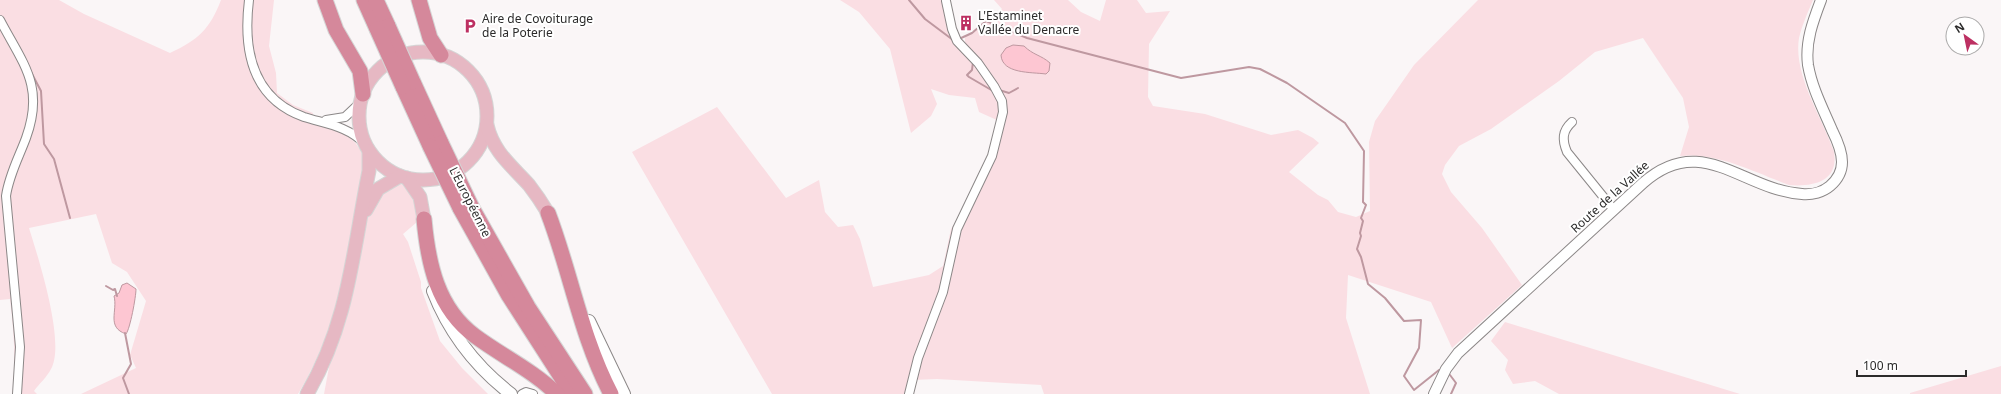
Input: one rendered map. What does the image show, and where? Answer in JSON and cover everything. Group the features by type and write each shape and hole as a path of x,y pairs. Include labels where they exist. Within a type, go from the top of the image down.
{"highway":[{"path":"325,0 336,30 360,71 362,98"},
{"name":"L'Européenne","path":"364,0 382,27 436,145 515,307 572,394"},
{"name":"L'Européenne","path":"376,0 382,27"},
{"path":"419,0 430,38 441,55"},
{"name":"L'Européenne","path":"466,208 524,301 585,394"},
{"path":"548,213 583,325 610,394"},
{"path":"424,219 427,247 432,271 440,293 451,311 474,335 525,367 557,394"}],"main road":[{"path":"307,394 326,357 340,318 348,288 360,229 370,166 367,147 359,121 362,98 376,73 396,58 421,52 441,55 463,66 478,83 485,101 487,124 497,151 532,189 548,213 563,246 590,326 624,394"},
{"path":"367,147 381,165 404,177 424,180 436,179 459,169 469,161 479,148 487,124"},
{"path":"404,177 420,197 424,219 422,232 425,263 432,288 441,311 458,339 470,355 494,380 511,394"},
{"path":"360,229 368,205 375,193 385,183 404,177"}],"street":[{"path":"249,0 247,47 257,76 270,94 283,105 303,116 319,120 350,132 367,147"},
{"name":"Route de la Vallée","path":"1434,394 1446,369 1458,353 1660,169 1683,162 1711,164 1777,189 1797,194 1817,193 1828,188 1835,182 1841,170 1841,154 1813,84 1808,58 1810,33 1821,0"},
{"path":"909,394 918,358 944,292 957,229 994,150 1003,112 998,94 978,63 961,46 955,37 946,1"},
{"path":"0,20 27,70 34,94 34,108 30,126 10,177 6,196 20,348 17,394"},
{"path":"319,120 336,120 345,117 362,98"},
{"path":"1572,122 1564,134 1563,141 1567,152 1614,210"},
{"path":"522,394 526,392 533,394"}],"shaded area":[{"path":"0,0 59,0 84,14 170,53 196,38 202,32 212,19 221,0 274,0 269,46 276,73 277,93 293,105 313,113 310,124 337,131 352,140 363,154 365,164 349,253 334,312 325,340 313,367 298,394 81,394 136,368 130,355 146,301 127,272 112,263 96,214 29,228 49,300 55,340 55,357 51,369 34,391 37,394 13,394 14,346 10,299 0,300"},
{"path":"840,0 949,0 954,27 965,43 965,37 1002,9 994,0 1068,0 1081,12 1100,21 1106,0 1137,0 1146,13 1170,11 1149,44 1148,97 1153,106 1205,114 1271,135 1298,130 1313,138 1319,143 1289,172 1318,195 1328,200 1338,212 1356,217 1370,211 1369,142 1375,121 1414,65 1478,0 1813,0 1800,33 1798,52 1804,81 1834,152 1834,162 1832,170 1828,176 1822,180 1807,185 1789,185 1722,160 1708,157 1680,156 1689,127 1683,98 1643,38 1595,52 1559,81 1491,129 1459,146 1445,165 1442,174 1451,192 1482,228 1522,285 1452,348 1431,302 1348,275 1346,318 1370,394 1044,394 1041,385 937,379 912,380 909,394 772,394 632,152 717,107 786,198 819,180 825,212 838,227 853,225 860,239 873,287 929,275 943,266 951,229 971,201 984,172 999,121 979,112 975,98 949,95 931,89 937,104 931,116 911,133 890,49 859,12"},
{"path":"1013,45 1024,46 1047,60 1050,63 1049,71 1046,74 1025,72 1006,66 1001,55 1006,48"},
{"path":"397,182 408,189 414,198 417,222 403,234 408,242 421,282 421,288 440,341 462,368 488,394 324,394 330,362 342,333 367,220 373,203 383,189"},
{"path":"127,283 136,289 128,331 126,334 120,331 114,323 114,296 119,293 122,285"},
{"path":"1505,322 1740,394 1559,394 1535,381 1513,384 1505,370 1508,360 1491,341"},
{"path":"2001,366 2001,394 1910,394 1910,393"}],"waterway":[{"path":"909,0 925,19 953,40"},
{"path":"959,39 972,33 986,21 1027,38 1181,78 1249,67 1260,69 1287,83 1345,123 1364,151 1363,202 1366,205 1361,218 1363,221 1357,249 1361,257 1368,284 1385,298 1404,321 1421,320 1419,348 1404,376 1414,390 1439,370"},
{"path":"973,62 972,70 967,75 993,91"},
{"path":"31,72 41,91 44,144 54,159 70,218"},
{"path":"999,90 1009,93 1018,88"},
{"path":"106,286 113,290 115,289 117,296"},
{"path":"125,333 131,364 123,378 129,394"},
{"path":"1450,375 1456,383 1451,394"}],"place":[{"name":"L'Estaminet Vallée du Denacre","path":"966,23"},
{"name":"Aire de Covoiturage de la Poterie","path":"470,26"}]}
